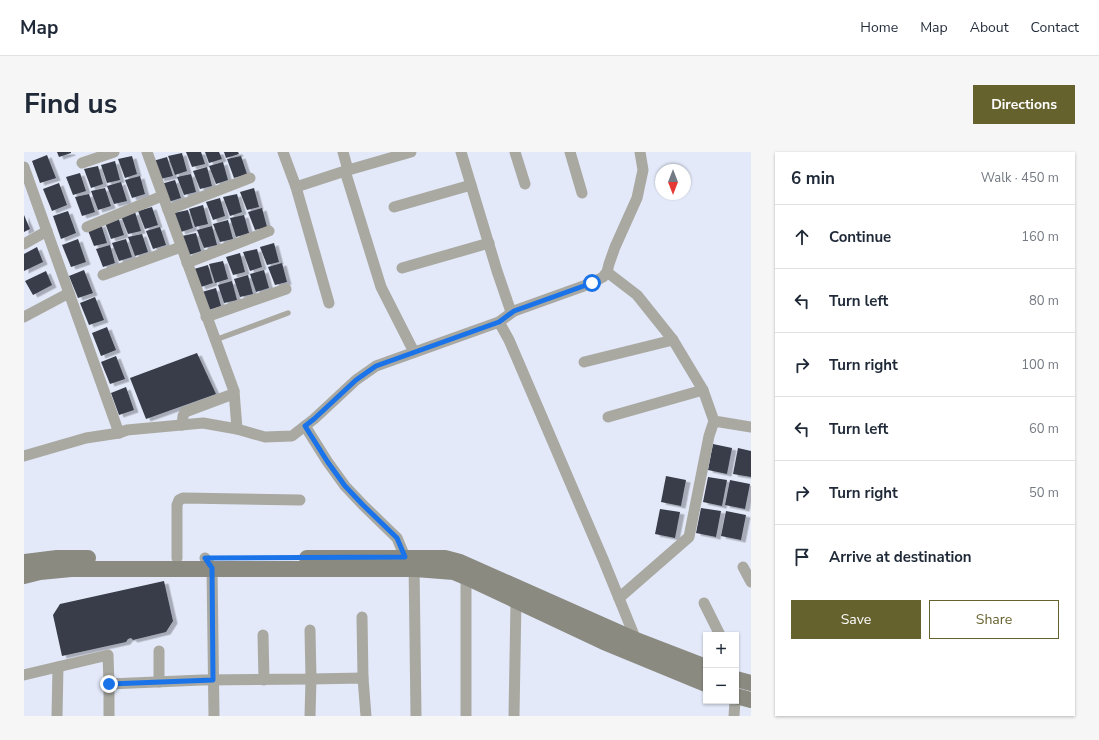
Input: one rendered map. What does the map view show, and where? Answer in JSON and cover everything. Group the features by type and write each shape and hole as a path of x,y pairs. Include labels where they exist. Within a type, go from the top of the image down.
{"street":[{"path":"82,163 114,152"},
{"path":"283,152 296,187 329,303"},
{"path":"343,152 347,171 381,287 414,352"},
{"path":"296,187 393,155 411,152"},
{"path":"461,152 510,309 514,311"},
{"path":"516,152 525,184"},
{"path":"570,152 582,193"},
{"path":"24,456 86,438 119,433 127,430 203,423 237,429 265,437 292,436 314,419 356,380 376,366 499,322 514,311 592,283 603,277 608,272 615,247 637,198 643,170 640,152"},
{"path":"150,153 162,196 234,391 237,429"},
{"path":"24,168 119,433"},
{"path":"168,210 250,178"},
{"path":"394,208 471,185"},
{"path":"87,227 162,196"},
{"path":"187,263 269,230"},
{"path":"24,244 47,231"},
{"path":"402,268 489,243"},
{"path":"103,275 181,247"},
{"path":"608,272 637,295 673,340 703,390 714,421 709,436 689,537 619,598"},
{"path":"206,317 286,289"},
{"path":"24,317 69,293"},
{"path":"499,322 509,340 600,552 619,598 636,648"},
{"path":"584,362 673,340"},
{"path":"608,417 703,390"},
{"path":"182,425 185,412 233,394 234,391"},
{"path":"714,421 751,427"},
{"path":"305,426 345,486 397,538 411,561 416,716"},
{"path":"177,558 177,505 179,500 183,498 300,500"},
{"path":"24,562 57,558 177,558 208,563"},
{"path":"24,576 40,572 71,569 208,563 411,561 445,558 460,562 703,682"},
{"path":"411,561 439,570 454,572 466,577 604,642 636,648 703,666"},
{"path":"208,563 214,716"},
{"path":"744,567 751,582"},
{"path":"466,577 466,716"},
{"path":"514,716 516,600"},
{"path":"704,603 718,632"},
{"path":"362,617 363,678 366,716"},
{"path":"310,630 310,716"},
{"path":"263,635 264,680"},
{"path":"159,651 159,682"},
{"path":"24,675 108,655 109,716"},
{"path":"57,716 58,667"},
{"path":"109,684 213,680 363,678"},
{"path":"739,684 751,700"},
{"path":"734,716 735,704"}],"lane":[{"path":"215,340 288,313"}],"building":[{"path":"57,152 71,152 71,153 59,157"},
{"path":"186,152 201,152 205,164 192,167"},
{"path":"205,152 219,152 222,159 209,163"},
{"path":"224,152 238,152 239,154 226,158"},
{"path":"182,153 187,171 175,175 168,156"},
{"path":"47,155 56,178 40,183 32,161"},
{"path":"132,156 137,174 125,178 118,159"},
{"path":"241,156 247,174 234,178 227,159"},
{"path":"167,157 173,176 160,179 153,161"},
{"path":"115,161 120,180 107,183 101,165"},
{"path":"223,162 228,180 216,184 209,166"},
{"path":"98,166 103,184 91,188 84,169"},
{"path":"207,167 212,186 200,189 193,171"},
{"path":"80,173 86,191 73,195 66,177"},
{"path":"191,174 196,192 184,195 177,177"},
{"path":"140,176 145,194 132,198 125,180"},
{"path":"175,180 181,198 168,202 161,184"},
{"path":"121,182 127,201 114,204 107,186"},
{"path":"59,183 67,205 52,211 43,189"},
{"path":"105,188 111,206 98,210 91,191"},
{"path":"254,188 259,207 247,210 240,192"},
{"path":"89,194 95,212 82,216 75,197"},
{"path":"237,194 242,212 230,216 223,197"},
{"path":"220,198 225,216 213,220 206,202"},
{"path":"203,205 208,224 195,227 189,209"},
{"path":"152,207 158,225 145,229 138,211"},
{"path":"262,208 267,227 255,230 248,212"},
{"path":"188,210 193,228 181,232 174,213"},
{"path":"68,211 76,233 61,239 53,216"},
{"path":"135,212 141,231 128,234 121,216"},
{"path":"24,215 30,229 24,232"},
{"path":"244,215 249,233 236,237 230,218"},
{"path":"118,217 124,235 111,239 104,220"},
{"path":"228,220 233,239 220,242 213,224"},
{"path":"101,224 107,243 94,246 87,228"},
{"path":"212,226 217,245 204,248 197,230"},
{"path":"160,227 166,245 153,249 146,231"},
{"path":"196,233 201,251 189,255 182,236"},
{"path":"142,234 148,252 135,256 128,237"},
{"path":"78,239 86,262 71,267 62,245"},
{"path":"126,239 132,257 119,261 112,243"},
{"path":"274,243 279,262 267,265 260,247"},
{"path":"110,245 115,263 103,267 96,249"},
{"path":"37,247 43,262 24,271 24,254"},
{"path":"257,249 262,267 250,271 243,252"},
{"path":"240,253 245,272 233,275 226,257"},
{"path":"223,261 228,279 215,283 209,264"},
{"path":"282,263 287,282 275,285 268,267"},
{"path":"208,265 213,283 201,287 194,269"},
{"path":"84,270 93,293 78,298 69,276"},
{"path":"264,270 269,288 256,292 250,274"},
{"path":"46,271 52,285 33,295 25,281"},
{"path":"248,275 253,294 240,297 234,279"},
{"path":"232,281 237,300 224,303 218,285"},
{"path":"216,288 221,306 209,310 202,292"},
{"path":"95,297 104,320 89,325 80,303"},
{"path":"107,327 116,350 101,356 92,333"},
{"path":"197,353 216,394 146,419 130,378"},
{"path":"116,356 125,379 110,384 101,362"},
{"path":"126,387 134,410 119,415 111,393"},
{"path":"713,444 732,448 727,474 708,470"},
{"path":"738,448 751,451 751,477 733,474"},
{"path":"666,476 686,480 681,506 661,502"},
{"path":"708,477 727,480 722,506 703,502"},
{"path":"730,480 750,484 745,509 725,505"},
{"path":"701,508 721,511 716,537 696,533"},
{"path":"660,509 680,512 675,538 655,534"},
{"path":"726,511 746,515 741,540 721,536"},
{"path":"164,581 173,621 166,632 133,640 131,638 126,642 62,656 53,615 60,604"}],"route":[{"path":"109,684 213,680 212,568 205,558 405,557 397,538 345,486 305,426 356,380 376,366 499,322 514,311 592,283"}]}
